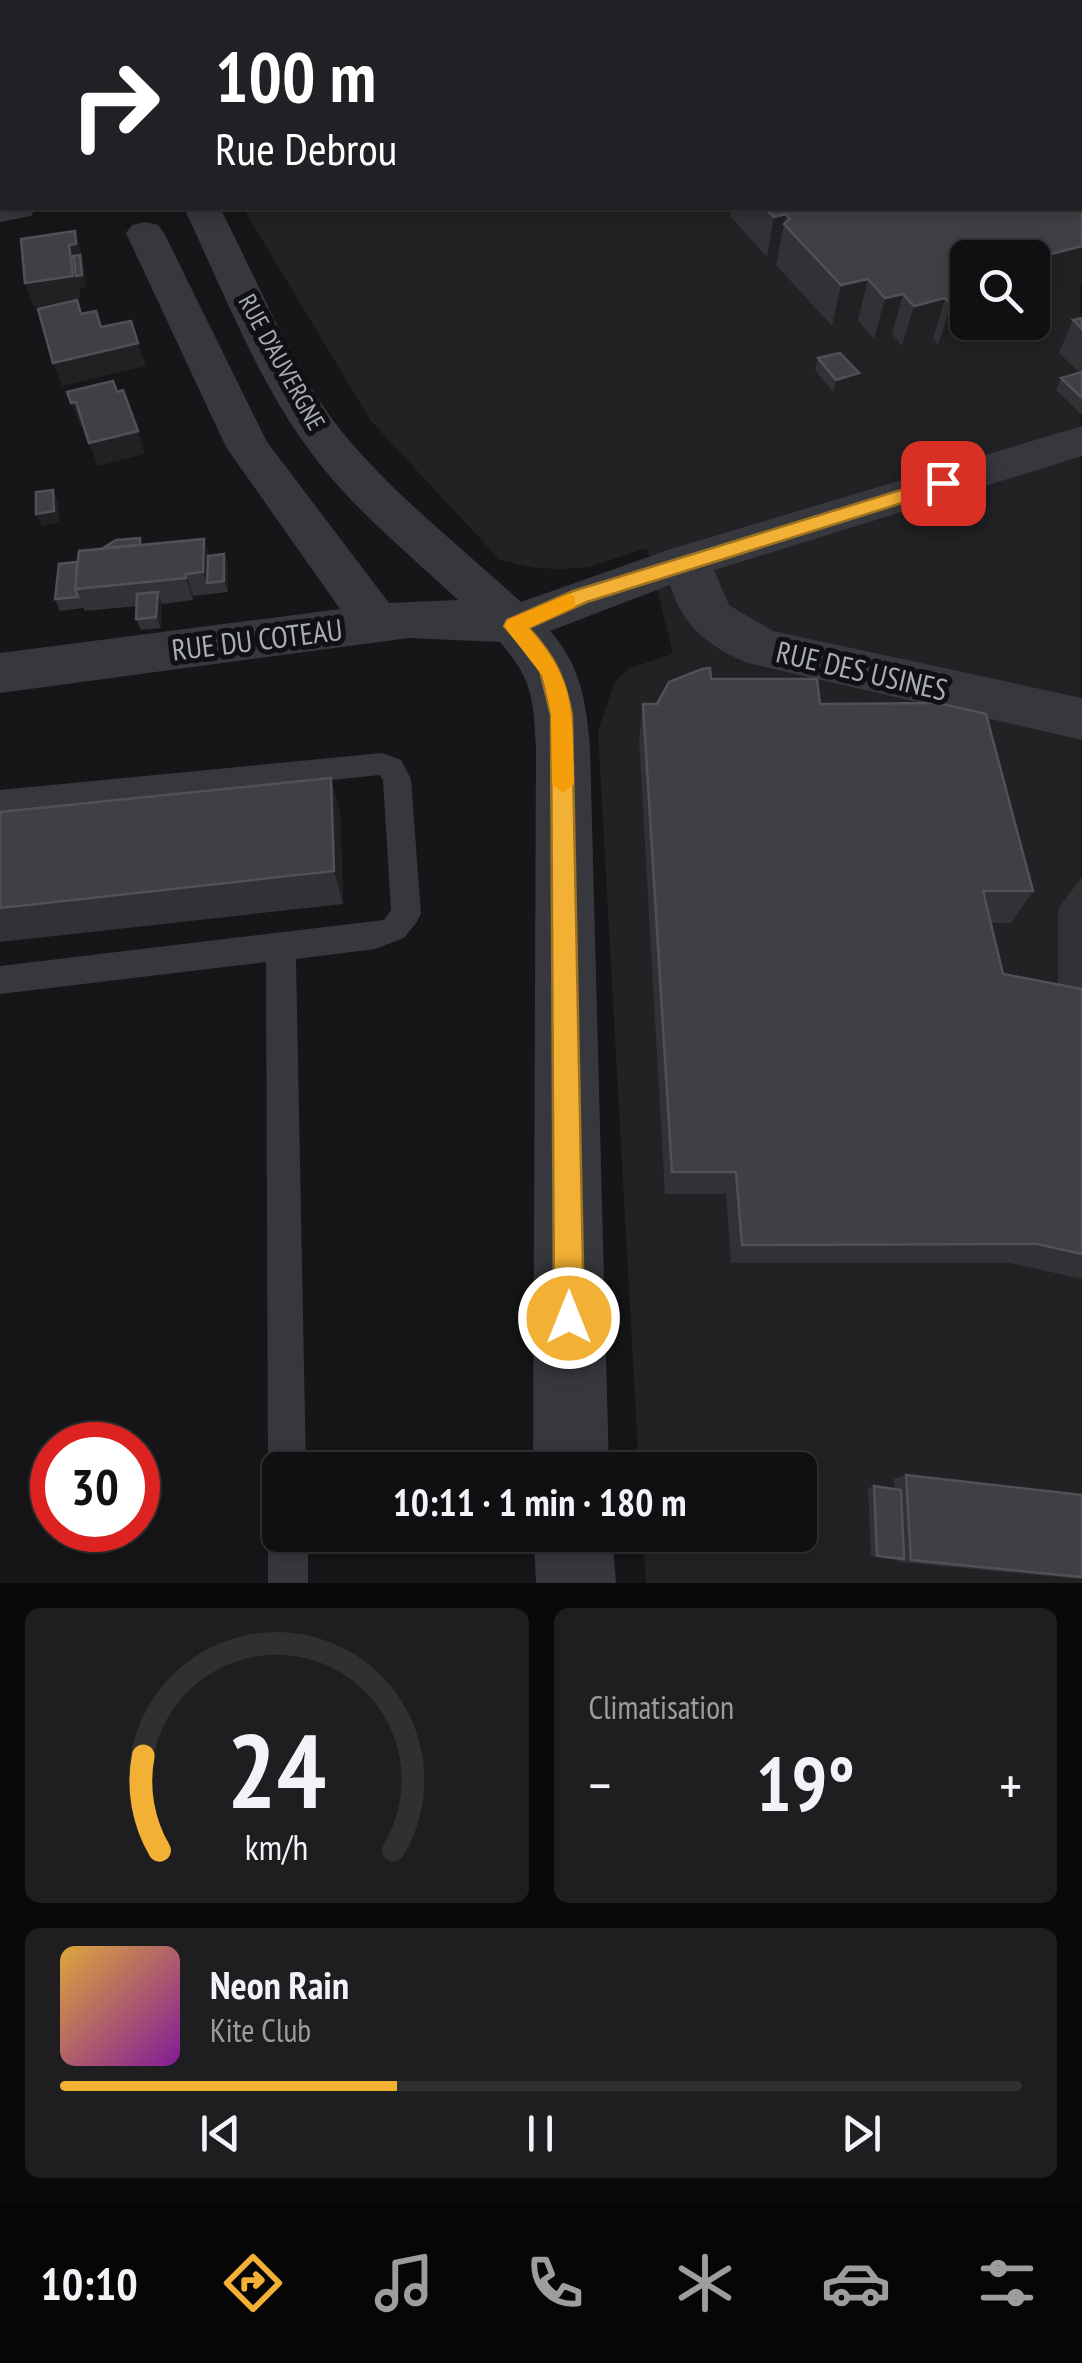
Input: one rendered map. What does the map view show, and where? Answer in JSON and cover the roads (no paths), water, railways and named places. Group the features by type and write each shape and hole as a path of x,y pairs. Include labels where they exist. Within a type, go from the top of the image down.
{"street":[{"name":"RUE D'AUVERGNE","path":"203,210 294,394 324,439 375,496 515,626 547,662 555,678 562,715 570,1452"},
{"path":"145,233 248,447 376,623"},
{"path":"515,626 580,597 688,561 1082,441"},
{"name":"RUE DES USINES","path":"688,561 694,596 702,610 738,639 766,649 1082,719"},
{"name":"RUE DU COTEAU","path":"0,672 376,623 438,618 515,626"},
{"path":"574,1552 576,1583"}],"lane":[{"path":"0,802 369,763 391,768 397,779 406,914 394,929 375,936 0,980"},
{"path":"281,947 287,1452"},
{"path":"288,1552 288,1583"}]}
